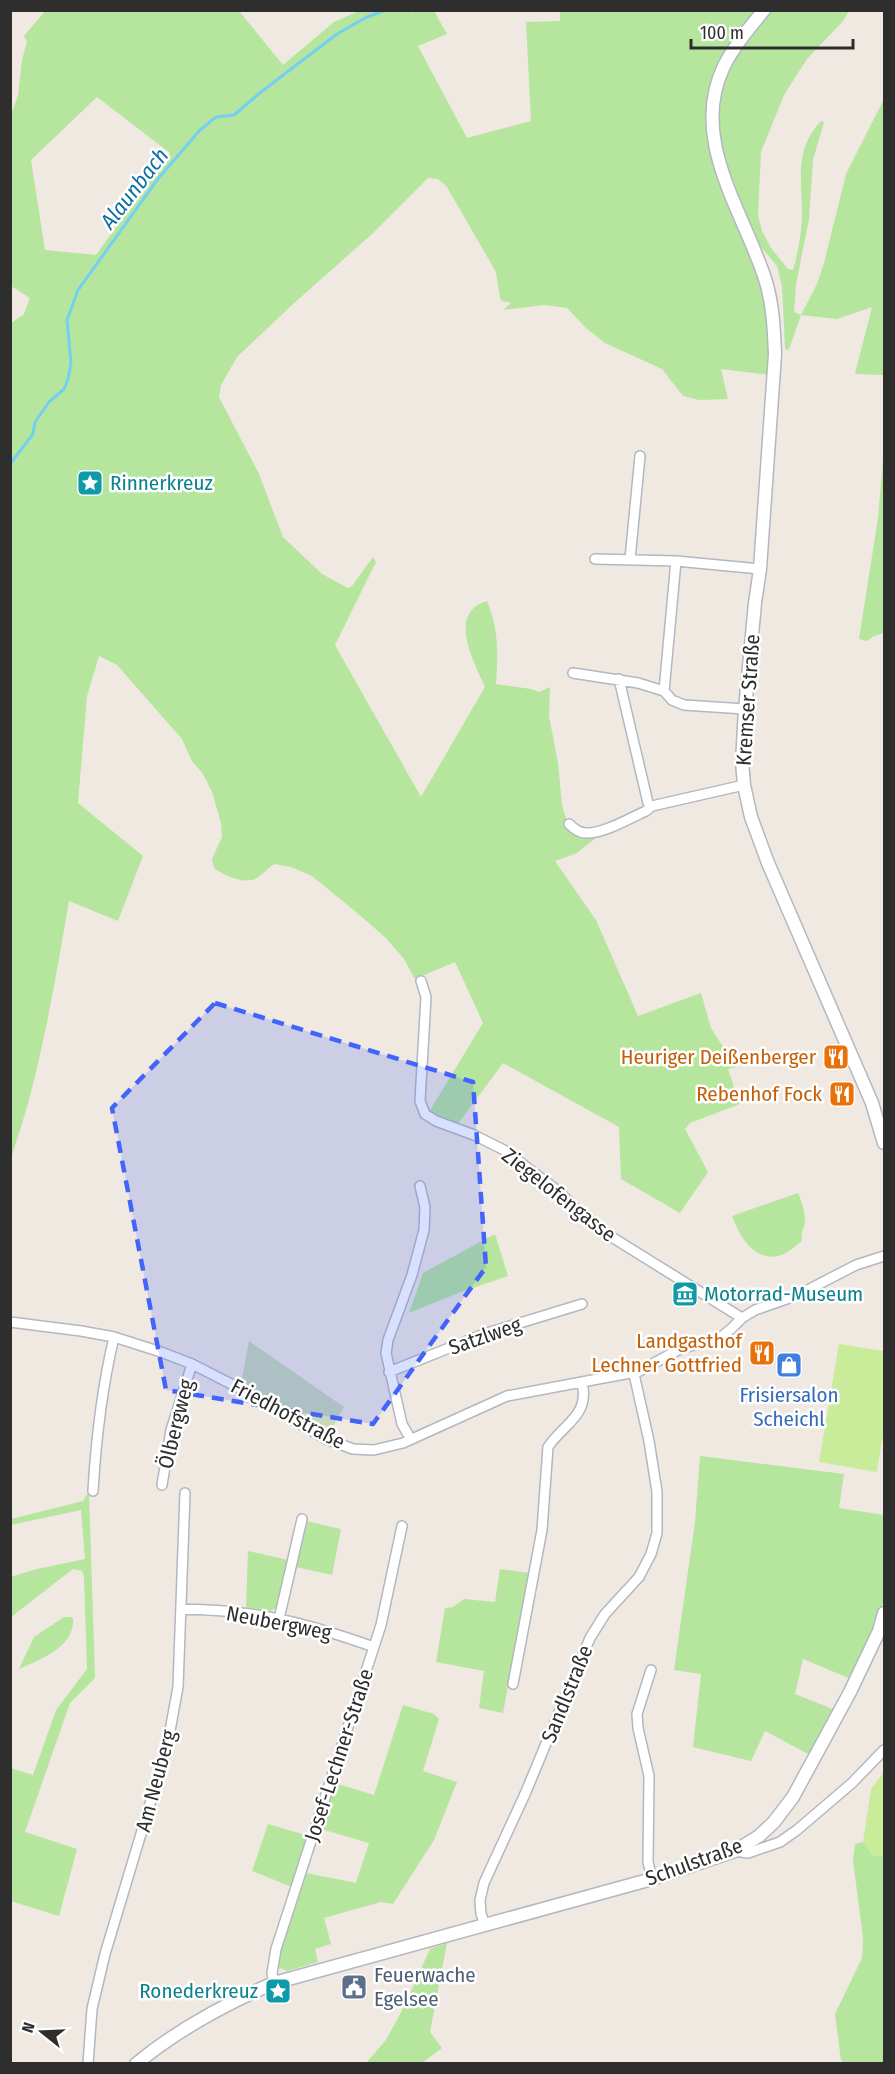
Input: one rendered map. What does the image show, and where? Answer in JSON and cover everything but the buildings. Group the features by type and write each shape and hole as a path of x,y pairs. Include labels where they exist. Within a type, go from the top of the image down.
{"street":[{"name":"Kremser Straße","path":"765,10 724,65 715,89 713,121 715,151 723,178 746,227 767,284 774,339 773,400 760,569 745,709 742,762 744,785 751,817 768,863 872,1103 885,1143"},
{"path":"630,559 640,456"},
{"path":"595,559 676,561 760,569"},
{"path":"664,691 676,561"},
{"path":"573,673 619,679 664,691 672,700 684,705 745,709"},
{"path":"619,679 645,794 648,803 652,806"},
{"path":"569,824 578,831 587,833 646,811 652,806 744,785"},
{"name":"Ziegelofengasse","path":"421,981 426,997 420,1101 425,1114 436,1121 474,1135 504,1150 558,1191 594,1226 742,1318"},
{"path":"410,1438 402,1424 386,1353 388,1340 412,1275 424,1230 425,1208 420,1186"},
{"path":"634,1374 680,1349 720,1338 742,1318 755,1310 798,1295 856,1264 885,1256"},
{"name":"Satzlweg","path":"389,1372 484,1334 582,1304"},
{"name":"Friedhofstraße","path":"10,1322 114,1337 192,1364 326,1439 353,1449 374,1450 403,1443 507,1396 634,1374"},
{"path":"93,1491 107,1366 114,1337"},
{"name":"Ölbergweg","path":"162,1485 171,1430 192,1364"},
{"name":"Sandlstraße","path":"485,1924 481,1914 480,1900 484,1883 525,1794 590,1638 604,1614 639,1577 651,1554 657,1533 657,1492 649,1441 634,1374"},
{"path":"513,1684 542,1530 548,1447 576,1417 583,1406 585,1395 582,1382"},
{"name":"Am Neuberg","path":"88,2064 92,2009 105,1954 170,1736 178,1688 185,1493"},
{"path":"279,1619 302,1519"},
{"name":"Josef-Lechner-Straße","path":"274,1983 272,1973 276,1949 381,1625 402,1526"},
{"name":"Neubergweg","path":"182,1609 243,1612 279,1619 321,1629 374,1647"},
{"name":"Schulstraße","path":"485,1924 652,1879 735,1851 759,1836 774,1822 793,1797 850,1692 879,1631 885,1613"},
{"path":"651,1670 638,1714 638,1728 649,1776 648,1862 652,1879"},
{"path":"735,1851 748,1853 780,1842 852,1783 885,1750"},
{"path":"136,2064 191,2025 240,1997 274,1983 485,1924"}],"highlighted area":[{"path":"215,1003 473,1082 486,1267 373,1424 166,1390 112,1108"}],"green space":[{"path":"410,10 412,13 434,11 447,34 418,46 467,138 531,121 526,22 560,21 560,11 849,11 843,21 807,59 784,95 761,152 758,215 762,231 771,248 788,269 793,270 801,228 803,154 812,132 821,121 824,122 813,160 809,219 796,284 794,312 801,315 789,349 785,348 782,286 777,266 760,246 728,177 707,120 709,151 718,180 742,229 763,284 768,321 770,375 721,369 728,399 699,400 683,396 662,369 605,343 586,328 567,308 545,305 503,310 511,303 502,301 500,298 496,272 447,187 438,179 428,178 372,234 237,357 221,385 219,397 259,474 283,537 322,574 348,588 352,586 373,557 376,562 335,645 421,797 485,687 470,653 467,640 468,616 475,607 487,601 494,622 497,642 496,684 539,692 550,687 549,716 558,763 562,805 569,829 602,833 577,853 555,861 596,920 638,1016 701,993 711,1028 736,1067 728,1069 740,1104 690,1123 685,1129 708,1172 680,1213 621,1179 619,1127 503,1063 457,1125 437,1118 429,1112 483,1023 455,962 415,979 404,959 386,938 312,876 291,867 274,864 255,879 239,880 214,868 212,859 222,837 221,823 212,792 203,774 192,761 182,739 117,665 99,656 87,696 78,803 143,856 118,921 69,901 38,1063 11,1158 10,324 24,314 30,298 11,286 10,117 18,96 22,60 27,42 24,36 45,11 239,11 283,65 334,22 359,11","holes":["97,97 170,153 96,255 45,250 31,160"]},
{"path":"884,99 884,375 855,374 872,307 837,319 801,315 817,284 824,263 846,174"},
{"path":"884,448 884,633 867,641 859,639 878,518"},
{"path":"798,1193 805,1218 802,1241 788,1252 778,1256 761,1255 754,1251 743,1238 732,1216"},
{"path":"495,1234 508,1276 409,1313 423,1273"},
{"path":"249,1341 344,1407 328,1435 241,1383"},
{"path":"839,1344 884,1351 884,1428 877,1472 819,1462"},
{"path":"700,1456 844,1474 839,1508 884,1515 884,1599 875,1629 851,1679 803,1659 795,1694 835,1710 810,1755 765,1731 751,1761 693,1747 701,1674 674,1670 695,1522"},
{"path":"89,1491 95,1678 70,1703 25,1832 77,1849 59,1916 11,1901 11,1768 33,1775 56,1710 87,1669 84,1576 82,1571 73,1569 11,1617 10,1577 85,1559 81,1510 11,1525 11,1519 83,1501"},
{"path":"306,1521 341,1529 332,1575 296,1567"},
{"path":"248,1551 288,1560 276,1608 270,1611 246,1607"},
{"path":"500,1569 529,1573 503,1713 479,1708 484,1671 436,1662 445,1608 453,1607 464,1599 495,1602"},
{"path":"64,1617 73,1619 72,1629 62,1645 45,1657 19,1669 34,1637"},
{"path":"403,1705 434,1714 439,1719 423,1771 457,1782 434,1840 393,1904 381,1902 324,1918 331,1944 315,1949 318,1962 287,1971 278,1967 277,1961 306,1873 356,1883 369,1843 321,1829 335,1783 374,1795"},
{"path":"884,1772 884,1856 872,1855 863,1842 871,1789"},
{"path":"268,1824 309,1836 292,1887 252,1871"},
{"path":"863,1842 872,1855 884,1856 884,2063 844,2063 841,2060 835,2014 862,1958 863,1937 853,1861 855,1844"},
{"path":"447,1943 430,2032 442,2048 422,2063 366,2063 386,2040 404,2007 430,1949"}],"waterway":[{"name":"Alaunbach","path":"10,464 33,434 35,422 49,402 64,389 68,379 71,363 67,320 78,290 157,180 200,130 216,117 234,115 337,34 367,17 386,10"}],"place":[{"name":"Rinnerkreuz","path":"90,483"},
{"name":"Heuriger Deißenberger","path":"836,1057"},
{"name":"Rebenhof Fock","path":"842,1094"},
{"name":"Motorrad-Museum","path":"685,1294"},
{"name":"Landgasthof Lechner Gottfried","path":"762,1353"},
{"name":"Frisiersalon Scheichl","path":"789,1365"},
{"name":"Feuerwache Egelsee","path":"354,1987"},
{"name":"Ronederkreuz","path":"278,1991"}]}
